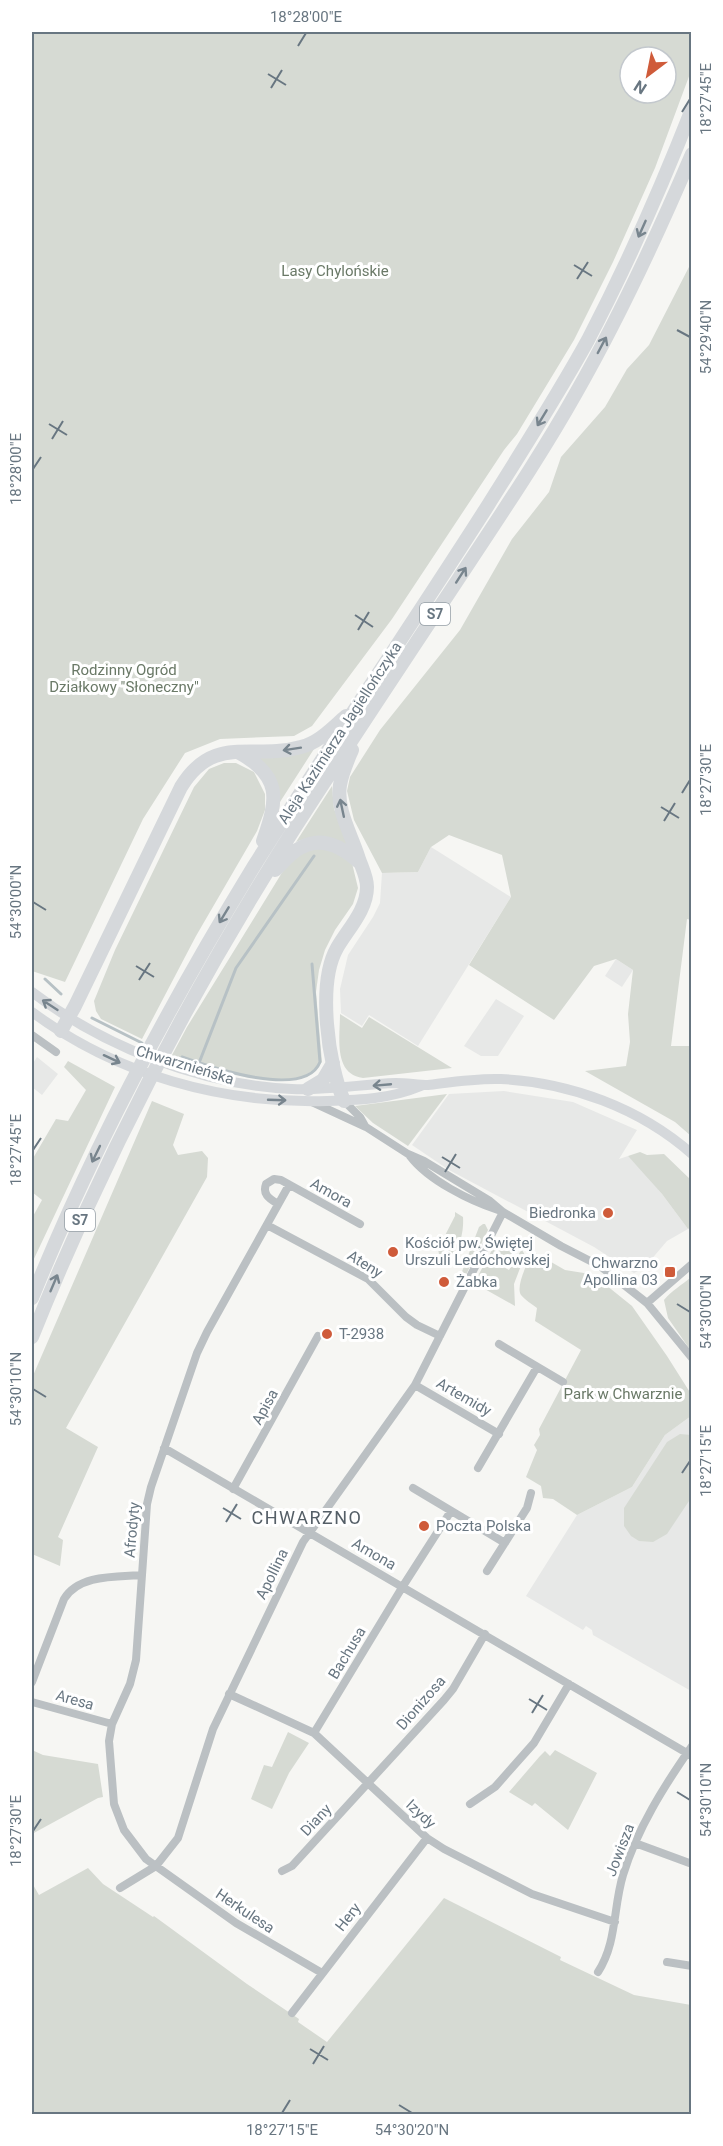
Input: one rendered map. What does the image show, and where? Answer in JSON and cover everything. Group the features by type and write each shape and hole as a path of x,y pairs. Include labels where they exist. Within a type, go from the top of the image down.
{"highway":[{"name":"Aleja Kazimierza Jagiellończyka","path":"32,1337 161,1025 255,866 518,458 588,340 651,210 692,109"},
{"name":"Aleja Kazimierza Jagiellończyka","path":"32,1298 66,1216 128,1103 175,1030 262,881 517,490 574,396 620,313 692,154"},
{"path":"61,1031 188,776 198,764 219,754 287,750 309,745 324,737 357,707"},
{"path":"341,1095 333,1063 326,1007 327,974 337,949 358,915 366,894 367,880 343,814 340,787 359,729"},
{"path":"238,752 258,764 271,783 274,794 272,816 255,866"},
{"path":"262,881 292,854 309,844 330,844 342,848 360,863"},
{"path":"310,1095 323,1080 333,1063"}],"main road":[{"name":"Chwarznieńska","path":"32,992 69,1017 124,1046 195,1072 310,1095"},
{"name":"Chwarznieńska","path":"32,1012 61,1031 117,1061 178,1084 244,1097 341,1095 370,1100 401,1095 425,1085 486,1079 530,1082 561,1088 620,1108 663,1133 692,1154"}],"street":[{"path":"32,1035 56,1052"},
{"name":"Chwarznieńska","path":"310,1095 327,1111 366,1127 490,1201 503,1212 600,1266 647,1303 692,1358"},
{"name":"Chwarznieńska","path":"341,1095 366,1127"},
{"path":"278,1204 267,1197 266,1184 276,1179 289,1185"},
{"name":"Afrodyty","path":"156,1866 136,1848 124,1830 118,1815 113,1793 109,1741 112,1724 130,1684 136,1660 148,1498 202,1342 289,1185"},
{"name":"Amora","path":"289,1185 360,1224"},
{"name":"Apollina","path":"120,1888 156,1866 178,1838 213,1729 309,1532 415,1385 503,1212"},
{"name":"Ateny","path":"267,1225 368,1279 406,1317 440,1336"},
{"path":"647,1303 692,1264"},
{"name":"Apisa","path":"233,1489 318,1336"},
{"path":"499,1344 562,1382"},
{"name":"Artemidy","path":"478,1468 537,1367"},
{"name":"Artemidy","path":"415,1385 499,1434"},
{"name":"Amona","path":"164,1448 690,1752"},
{"path":"413,1488 505,1543"},
{"path":"487,1571 526,1508 531,1492"},
{"name":"Bachusa","path":"314,1733 403,1586 452,1511"},
{"path":"32,1682 64,1599 71,1589 84,1581 142,1575"},
{"name":"Dionizosa","path":"368,1783 453,1689 485,1634"},
{"path":"470,1804 495,1787 534,1743 569,1684"},
{"name":"Izydy","path":"229,1694 314,1733 427,1838 444,1849 525,1891 615,1922"},
{"name":"Aresa","path":"32,1702 112,1724"},
{"name":"Jowisza","path":"598,1972 607,1958 622,1877 640,1830 690,1752"},
{"name":"Diany","path":"282,1871 292,1866 368,1783"},
{"name":"Hery","path":"292,2013 427,1838"},
{"path":"635,1843 692,1864"},
{"name":"Herkulesa","path":"156,1866 245,1928 322,1973"},
{"path":"667,1962 692,1966"}],"shaded area":[{"path":"431,847 511,897 418,1046 369,1015 362,1026 341,1013 340,989 348,955 380,903 382,873 418,872"},
{"path":"616,959 633,970 622,987 605,976"},
{"path":"496,999 524,1016 498,1056 481,1056 464,1046"},
{"path":"37,1057 58,1074 42,1095 32,1087 32,1065"},
{"path":"504,1091 573,1102 637,1130 619,1159 628,1156 639,1167 688,1229 667,1241 644,1268 634,1273 594,1247 449,1170 412,1145 449,1094"},
{"path":"691,1416 691,1691 593,1635 592,1630 586,1626 583,1630 526,1596 577,1515 632,1487 665,1435"}],"green space":[{"name":"Lasy Chylońskie","path":"32,32 692,32 691,71 655,168 613,262 574,340 517,434 504,450 392,619 312,726 294,736 220,739 185,753 143,819 65,982 32,971"},
{"path":"691,263 692,920 687,919 671,1046 691,1046 691,1136 675,1122 585,1071 626,1066 630,1042 628,1014 633,970 616,959 594,966 554,1020 469,965 511,897 502,855 449,835 431,847 418,872 382,873 354,820 347,791 350,777 380,730 460,630 512,539 549,492 561,457 605,407 627,369 649,345"},
{"path":"314,749 280,802 279,790 256,757"},
{"path":"224,763 236,763 254,772 265,794 265,810 257,831 196,936 142,1039 101,1019 94,1001 115,950 194,787 209,769"},
{"path":"332,786 334,809 351,849 324,837 312,837 296,842"},
{"path":"316,847 338,851 352,863 358,888 353,904 335,930 325,950 319,970 316,992 322,1062 299,1078 286,1080 235,1074 171,1057 283,871 295,857"},
{"path":"340,1014 362,1028 369,1017 452,1068 363,1078 353,1075 347,1070 340,1053"},
{"path":"68,1061 115,1087 32,1263 32,1218 42,1200 32,1192 32,1160 56,1119 68,1121 86,1090 64,1067"},
{"path":"447,1094 408,1146 373,1123 355,1106"},
{"path":"152,1101 184,1114 173,1145 178,1155 202,1151 208,1158 207,1177 66,1428 98,1447 58,1537 63,1540 60,1566 32,1554 32,1378"},
{"path":"640,1152 647,1155 664,1154 691,1180 691,1227 688,1229 662,1194 628,1156"},
{"path":"455,1212 463,1217 462,1235 454,1252 444,1258 439,1254 438,1249"},
{"path":"483,1224 488,1230 463,1281 458,1282 479,1227"},
{"path":"497,1241 514,1248 509,1261 504,1259 500,1265 509,1270 522,1250 525,1255 514,1284 515,1306 474,1283"},
{"name":"Park w Chwarznie","path":"532,1251 565,1270 596,1277 632,1306 691,1394 691,1416 665,1435 632,1487 577,1515 553,1499 543,1498 541,1486 526,1477 537,1450 534,1445 540,1435 539,1429 581,1350 535,1321 537,1308 521,1295 521,1280"},
{"path":"691,1277 691,1351 668,1318 664,1300"},
{"path":"680,1434 691,1435 691,1498 667,1534 653,1542 639,1541 631,1536 624,1526 624,1508 667,1442"},
{"path":"288,1732 309,1743 289,1773 272,1809 251,1799 264,1765 272,1767"},
{"path":"32,1750 43,1755 98,1764 103,1797 32,1834"},
{"path":"555,1750 597,1773 568,1830 535,1803 532,1806 509,1792 545,1751 550,1756"},
{"path":"88,1868 103,1884 154,1916 299,2019 298,2022 327,2042 444,1898 561,1957 560,1960 634,1995 691,2005 691,2114 32,2114 32,1883 39,1895"}],"waterway":[{"path":"199,1063 236,968 314,856"},
{"path":"182,1057 256,1078 296,1079 311,1073 320,1062 312,964"},
{"path":"45,979 61,994"},
{"path":"92,1018 142,1043"}],"place":[{"name":"Biedronka","path":"608,1213"},
{"name":"Kościół pw. Świętej Urszuli Ledóchowskej","path":"393,1252"},
{"name":"Chwarzno Apollina 03","path":"670,1272"},
{"name":"Żabka","path":"444,1282"},
{"name":"T-2938","path":"327,1334"},
{"name":"Poczta Polska","path":"424,1526"}],"district":[{"name":"CHWARZNO","path":"307,1517"}],"park label":[{"name":"Rodzinny Ogród Działkowy \"Słoneczny\"","path":"124,678"}]}
